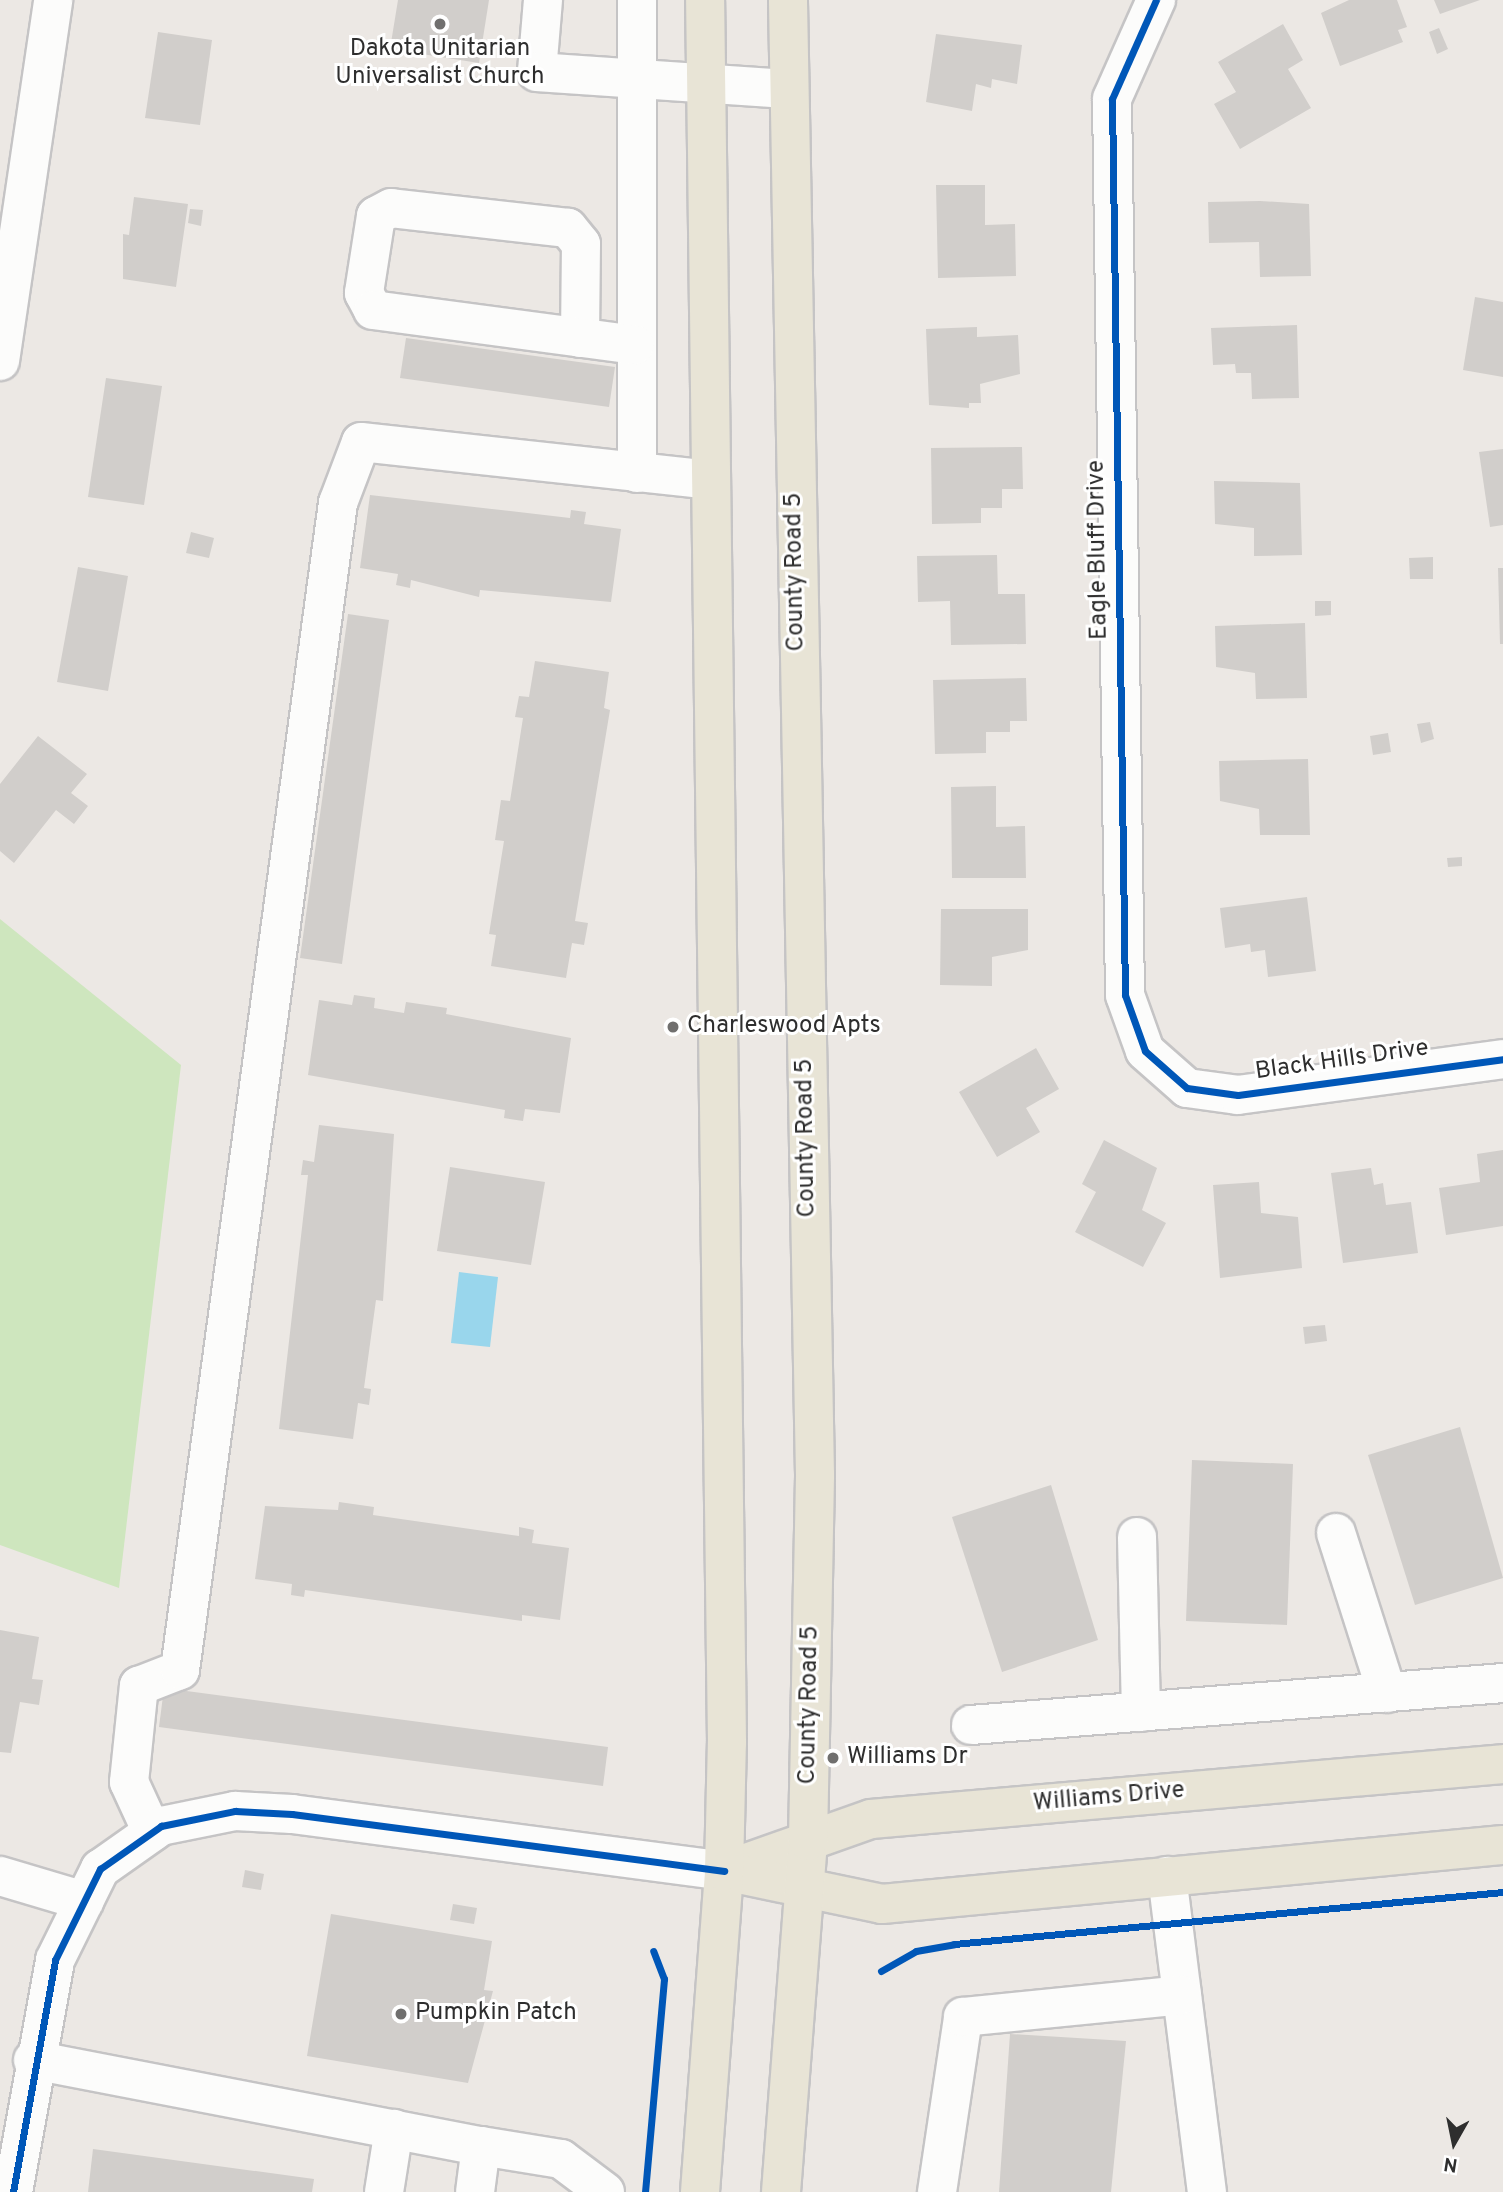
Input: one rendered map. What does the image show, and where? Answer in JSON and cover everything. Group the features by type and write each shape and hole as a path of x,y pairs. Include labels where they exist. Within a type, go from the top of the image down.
{"main road":[{"path":"700,2192 724,1871 722,1089 708,480 703,85 705,0"},
{"name":"County Road 5","path":"781,2192 808,1842 815,1475 786,89 788,0"},
{"name":"Williams Drive","path":"724,1871 871,1819 1503,1764"},
{"path":"724,1871 882,1904 1503,1846"}],"street":[{"path":"1,341 53,0"},
{"path":"543,0 537,72 634,82 786,89"},
{"path":"637,0 634,82 637,473"},
{"name":"Eagle Bluff Drive","path":"1156,0 1112,99 1125,995 1144,1051 1187,1088"},
{"path":"580,338 581,244 568,228 391,208 376,216 364,293 373,310 580,338 635,345"},
{"path":"152,1832 129,1782 139,1685 180,1670 338,503 361,442 708,480"},
{"name":"Black Hills Drive","path":"1187,1088 1238,1095 1503,1059"},
{"path":"1336,1533 1387,1693"},
{"path":"1137,1537 1141,1712"},
{"path":"971,1725 1503,1684"},
{"path":"13,2192 11,2128 33,2060 55,1960 100,1870 152,1832 236,1811 269,1813 724,1871"},
{"path":"0,1876 84,1901"},
{"path":"1167,1876 1207,2192"},
{"path":"937,2192 964,2017 1182,1995"},
{"path":"33,2060 481,2146 605,2192"},
{"path":"384,2192 394,2129"},
{"path":"475,2192 481,2146"}],"green space":[{"path":"0,919 181,1065 119,1588 0,1545"}],"water":[{"path":"459,1272 498,1277 490,1347 451,1343"}],"building":[{"name":"Dakota Unitarian Universalist Church","path":"398,0 489,0 479,63 390,49"},
{"path":"1349,0 1397,0 1407,27 1398,30 1403,42 1340,66 1321,13"},
{"path":"1434,0 1480,0 1440,14"},
{"path":"1283,24 1303,60 1288,69 1311,108 1240,149 1214,104 1236,92 1218,62"},
{"path":"1439,28 1448,49 1437,54 1429,32"},
{"path":"158,32 212,40 200,125 145,118"},
{"path":"936,34 1022,45 1017,84 992,79 991,88 976,84 972,111 926,102"},
{"path":"936,185 985,185 985,225 1015,224 1016,276 938,278"},
{"path":"134,197 188,204 176,287 123,279 123,234 129,235"},
{"path":"1208,202 1309,204 1311,276 1260,277 1259,242 1209,243"},
{"path":"190,209 203,210 201,226 188,223"},
{"path":"1475,297 1503,302 1503,377 1463,370"},
{"path":"1297,325 1299,398 1252,399 1251,373 1236,373 1235,364 1213,365 1211,328"},
{"path":"977,327 977,337 1018,335 1020,374 980,384 981,403 969,403 969,408 929,405 926,329"},
{"path":"406,338 615,367 609,407 400,378"},
{"path":"106,378 162,386 144,505 88,497"},
{"path":"1022,447 1023,489 1002,489 1002,508 981,508 981,523 932,524 931,448"},
{"path":"1503,449 1503,525 1490,527 1479,452"},
{"path":"1214,481 1300,483 1302,555 1254,556 1254,528 1215,524"},
{"path":"370,495 570,518 571,510 586,512 584,524 621,529 611,602 480,590 479,597 411,580 410,588 396,585 398,574 360,568"},
{"path":"191,532 214,538 209,558 186,553"},
{"path":"997,555 998,594 1025,594 1026,644 951,645 950,601 918,602 917,556"},
{"path":"1433,557 1433,579 1410,579 1409,558"},
{"path":"78,567 128,576 108,691 57,682"},
{"path":"1498,568 1503,568 1503,644 1500,644"},
{"path":"1315,601 1331,601 1331,615 1315,616"},
{"path":"348,614 389,620 342,964 300,958"},
{"path":"1305,623 1307,698 1256,699 1255,673 1216,667 1215,626"},
{"path":"535,661 609,672 604,708 610,710 575,921 588,923 584,945 572,943 566,978 491,966 496,935 489,934 504,841 495,840 501,800 510,801 523,718 515,717 519,696 529,697"},
{"path":"1026,678 1027,721 1010,721 1010,732 986,732 986,753 935,754 933,680"},
{"path":"1430,722 1434,739 1421,743 1417,724"},
{"path":"1388,733 1391,752 1373,755 1370,736"},
{"path":"38,736 87,774 71,793 88,806 74,824 56,810 14,863 0,851 0,784"},
{"path":"1308,759 1310,835 1260,835 1259,809 1220,801 1219,761"},
{"path":"996,786 996,827 1025,826 1026,878 952,878 951,787"},
{"path":"1462,857 1462,866 1448,867 1447,858"},
{"path":"1307,897 1316,971 1268,977 1265,950 1251,952 1250,944 1225,948 1220,908"},
{"path":"941,909 1028,909 1028,950 992,957 992,986 940,985"},
{"path":"354,995 375,998 374,1008 404,1013 406,1002 447,1008 446,1014 571,1038 560,1113 525,1109 523,1121 504,1118 505,1110 308,1075 319,1000 352,1005"},
{"path":"1036,1048 1059,1089 1026,1108 1040,1132 997,1157 959,1092"},
{"path":"319,1125 394,1134 383,1301 376,1300 364,1388 371,1389 369,1405 358,1403 353,1439 279,1429 308,1175 301,1175 303,1160 314,1162"},
{"path":"1104,1140 1157,1168 1142,1210 1166,1223 1143,1267 1075,1232 1096,1192 1082,1184"},
{"path":"1503,1150 1503,1226 1446,1235 1439,1188 1480,1182 1477,1154"},
{"path":"450,1167 545,1182 531,1265 437,1251"},
{"path":"1371,1168 1374,1185 1383,1183 1386,1205 1411,1202 1418,1253 1343,1263 1331,1173"},
{"path":"1259,1182 1261,1213 1298,1217 1302,1268 1220,1278 1213,1185"},
{"path":"1325,1325 1327,1341 1305,1344 1303,1327"},
{"path":"1460,1427 1503,1578 1415,1605 1368,1455"},
{"path":"1192,1460 1293,1464 1287,1625 1186,1621"},
{"path":"1051,1485 1098,1640 1002,1672 952,1517"},
{"path":"339,1502 374,1507 373,1515 519,1536 519,1527 534,1530 532,1543 569,1548 560,1620 522,1615 522,1621 305,1590 304,1597 291,1595 292,1584 255,1579 265,1506 338,1510"},
{"path":"0,1630 39,1637 32,1679 43,1680 39,1705 20,1702 11,1753 0,1752"},
{"path":"164,1688 608,1747 603,1786 159,1727"},
{"path":"245,1870 264,1874 261,1890 242,1887"},
{"path":"453,1904 477,1908 474,1924 450,1920"},
{"name":"Pumpkin Patch","path":"331,1914 492,1941 484,1990 493,1991 468,2083 307,2056"},
{"path":"1010,2034 1126,2041 1111,2192 999,2192"},
{"path":"93,2149 314,2179 312,2192 88,2192"}],"cycle path":[{"path":"1156,0 1112,99 1125,995 1145,1051 1187,1088 1238,1095 1503,1059"},
{"path":"13,2192 55,1960 100,1869 161,1826 235,1811 292,1814 724,1871"},
{"path":"881,1971 916,1951 954,1944 1503,1892"},
{"path":"645,2192 664,1979 653,1951"}],"place":[{"name":"Dakota Unitarian Universalist Church","path":"440,24"},
{"name":"Charleswood Apts","path":"673,1027"},
{"name":"Williams Dr","path":"833,1758"},
{"name":"Pumpkin Patch","path":"401,2014"}]}
